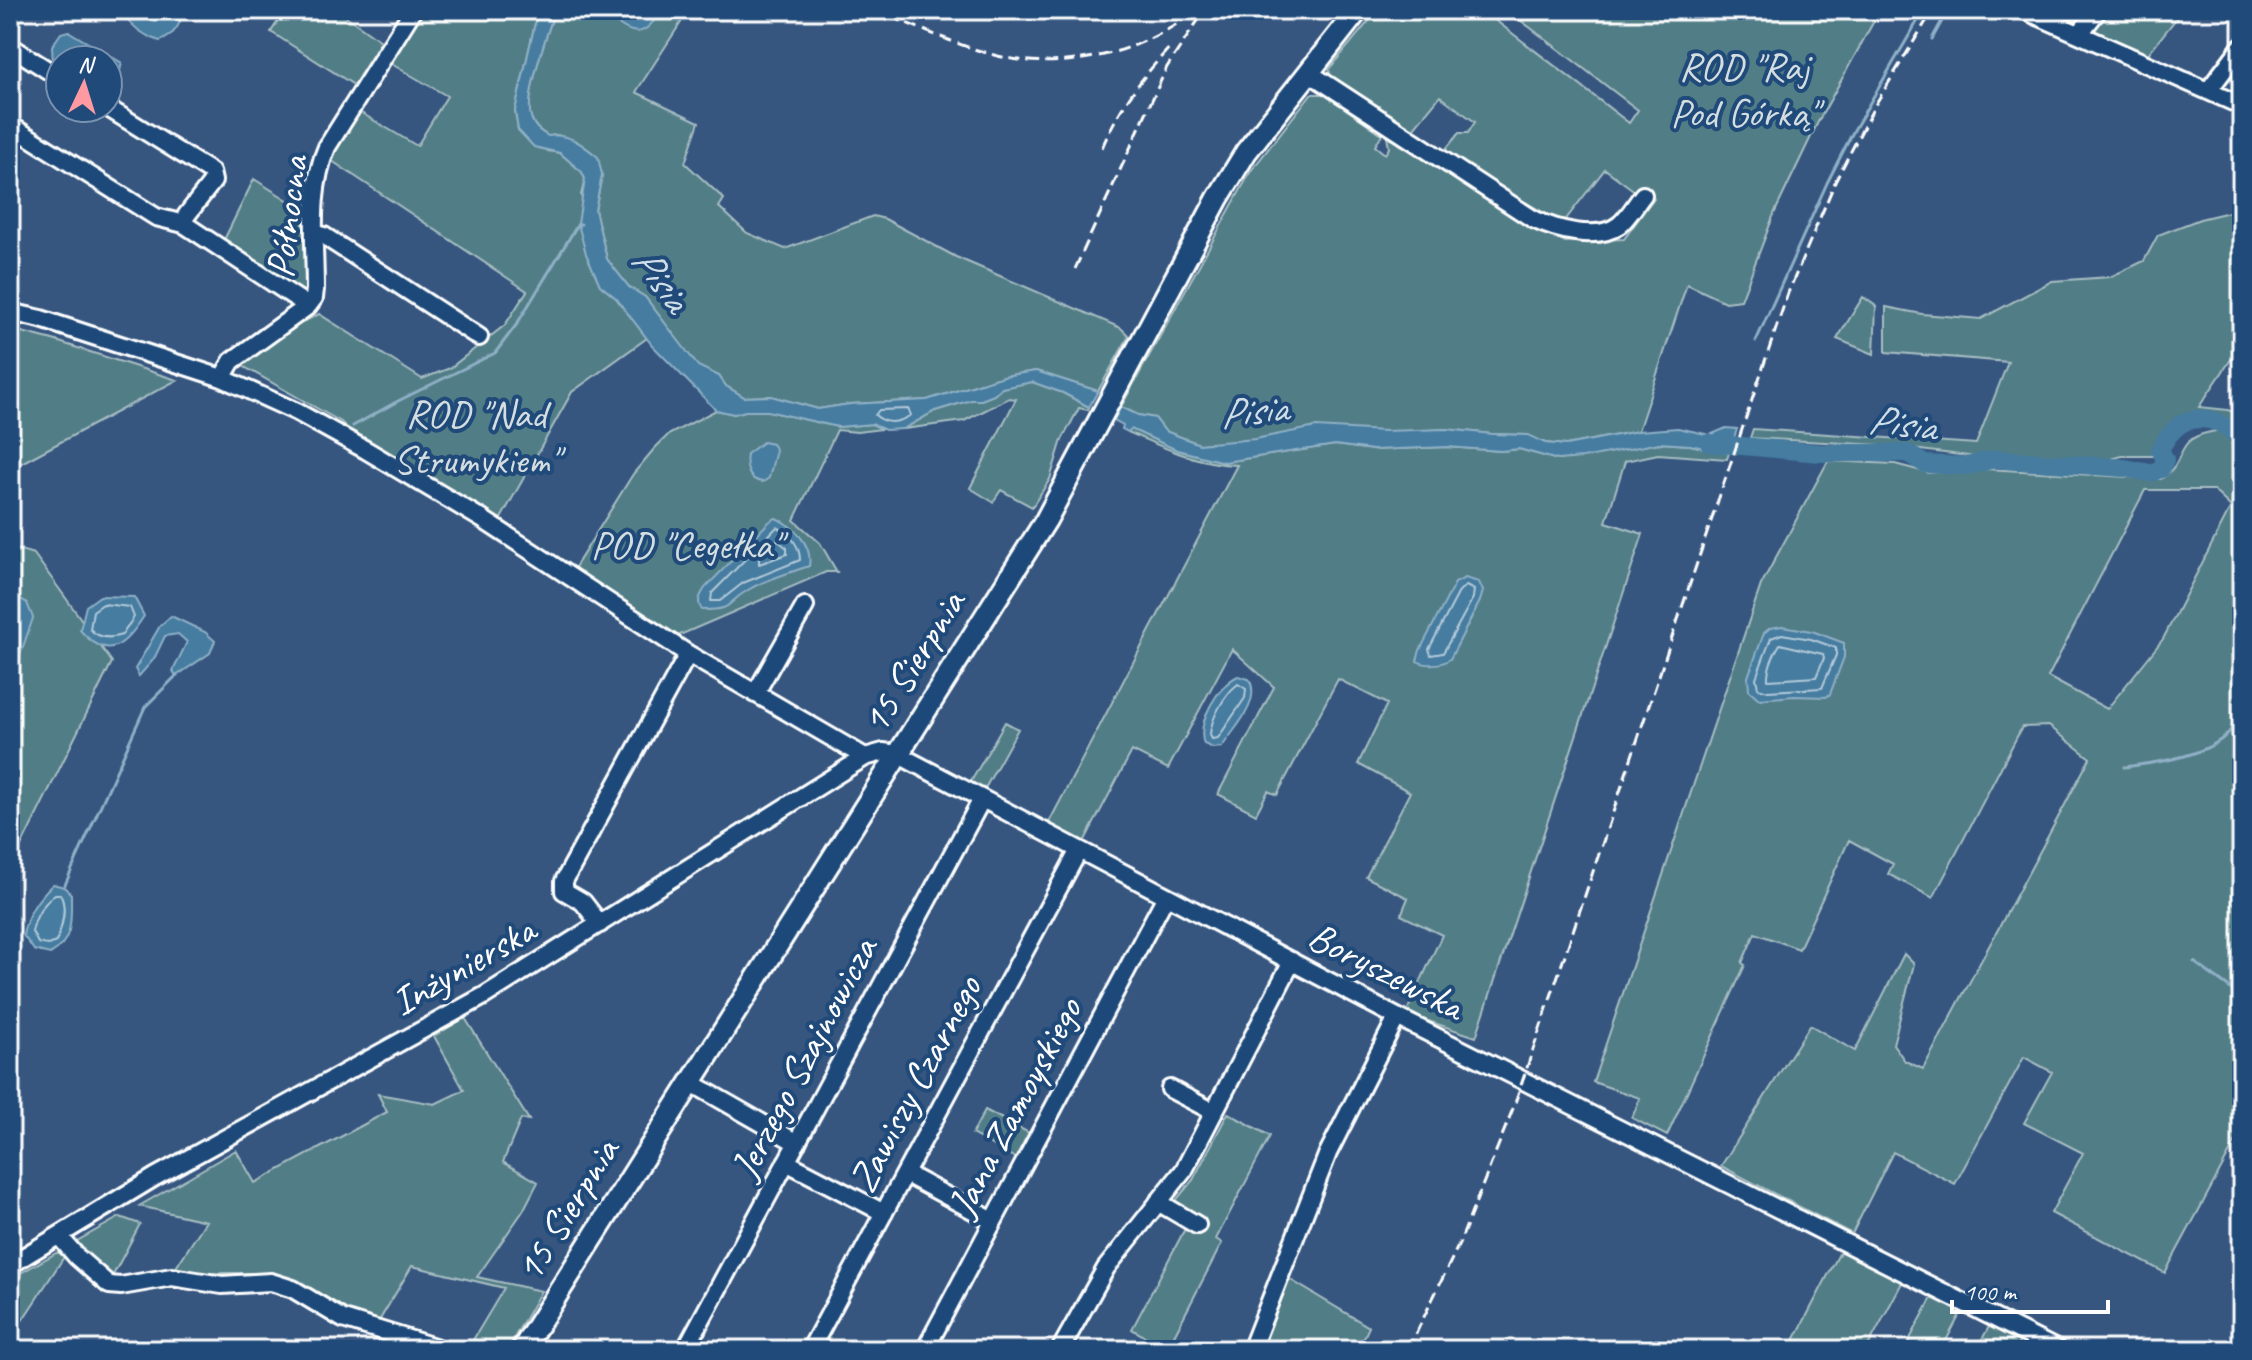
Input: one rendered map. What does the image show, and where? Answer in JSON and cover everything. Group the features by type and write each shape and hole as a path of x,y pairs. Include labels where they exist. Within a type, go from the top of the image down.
{"main road":[{"name":"15 Sierpnia","path":"522,1350 1046,520 1241,159 1358,10"}],"street":[{"name":"Północna","path":"10,125 156,217 184,224 308,306 314,298 315,289 320,164 327,147 413,10"},
{"path":"2024,10 2242,106"},
{"path":"2080,33 2098,10"},
{"path":"10,46 44,68"},
{"path":"2208,91 2242,46"},
{"path":"1308,72 1533,219 1556,230 1604,231 1614,228 1621,224 1643,195"},
{"path":"124,118 211,172 213,181 186,216 184,224"},
{"path":"315,234 324,236 479,337"},
{"path":"222,378 232,361 308,306"},
{"path":"10,312 41,319 222,378 297,412 482,519 688,654 865,757"},
{"path":"755,694 805,606"},
{"path":"600,924 583,902 564,891 564,881 688,654"},
{"name":"Inżynierska","path":"10,1265 155,1177 484,996 865,757 883,752 897,754"},
{"name":"Boryszewska","path":"897,754 1397,1017 2058,1350"},
{"name":"Jerzego Szajnowicza","path":"685,1350 982,799"},
{"name":"Zawiszy Czarnego","path":"810,1350 1079,850"},
{"name":"Jana Zamoyskiego","path":"925,1350 1166,896"},
{"path":"1060,1350 1106,1268 1184,1170 1292,961"},
{"path":"1251,1350 1328,1153 1397,1017"},
{"path":"690,1082 797,1143"},
{"path":"1170,1089 1214,1112"},
{"path":"786,1162 884,1213"},
{"path":"906,1174 993,1221"},
{"path":"1158,1202 1197,1225"},
{"path":"59,1236 109,1285 121,1286 172,1277 222,1285 271,1282 293,1289 343,1319 444,1350"}],"green space":[{"path":"285,10 337,10 381,41 354,85 271,32"},
{"name":"ROD \"Nad Strumykiem\"","path":"420,10 538,10 515,111 518,130 548,151 560,153 582,172 585,179 581,195 600,285 616,298 647,338 572,392 499,522 353,434 341,422 241,365 242,360 276,336 319,314 422,379 450,368 505,325 527,291 329,159 358,111 417,146 447,96 388,62"},
{"path":"555,10 689,10 636,92 699,122 685,163 724,199 719,207 747,233 785,249 873,216 885,219 956,257 1121,328 1129,336 1098,391 1036,371 1004,376 927,400 818,409 771,396 744,397 726,386 719,376 698,367 645,297 629,287 607,259 595,210 602,175 558,135 548,136 532,120 530,108 534,80"},
{"name":"ROD \"Raj Pod Górką\"","path":"1378,10 1482,10 1629,123 1638,110 1507,10 1880,10 1818,122 1774,214 1741,300 1725,302 1687,284 1638,431 1566,445 1545,443 1528,435 1446,429 1199,444 1165,431 1155,418 1121,407 1251,171 1311,94 1324,94 1382,134 1375,146 1385,154 1389,148 1387,137 1565,242 1624,239 1654,198 1640,188 1636,192 1605,169 1563,223 1449,161 1445,150 1459,133 1468,133 1475,122 1440,96 1410,133 1331,80 1329,69"},
{"path":"2106,10 2183,10 2147,55 2090,31"},
{"path":"254,179 310,214 307,299 222,244"},
{"path":"2229,212 2242,214 2242,343 2199,407 2228,410 2242,416 2242,424 2212,415 2192,414 2174,424 2165,434 2154,447 2155,456 2122,456 2108,460 1993,454 1976,457 1881,445 1750,438 1753,429 1976,444 2008,362 1886,352 1886,307 1922,314 1981,319 2052,281 2110,277 2144,261 2158,235"},
{"path":"1863,297 1876,306 1874,354 1837,339"},
{"path":"10,329 53,340 177,380 10,469"},
{"path":"1032,382 1089,407 1088,410 1079,408 1062,440 1050,479 1032,507 1001,490 993,502 970,488 1016,399 1009,398 964,421 904,429 935,411 981,400 994,395 1001,388"},
{"name":"POD \"Cegełka\"","path":"716,410 734,414 768,411 838,427 872,424 882,429 857,432 837,430 794,520 820,543 837,572 826,572 673,638 673,634 574,569 633,474 654,449 668,435"},
{"path":"1130,428 1177,450 1224,462 1335,445 1373,450 1447,447 1501,451 1519,449 1558,460 1659,443 1690,445 1729,453 1727,459 1658,454 1625,461 1606,522 1643,534 1476,1037 1407,1011 1442,935 1401,915 1408,898 1366,877 1410,792 1358,764 1387,704 1338,679 1277,795 1268,791 1256,814 1218,794 1274,687 1232,649 1168,769 1132,751 1083,844 1047,826 1237,465 1209,462 1181,454 1128,432"},
{"path":"2222,430 2230,436 2242,494 2242,1130 2165,1273 2051,1213 2083,1153 2024,1123 2052,1072 2024,1057 1955,1184 1893,1152 1852,1234 1721,1166 1810,1025 1855,1051 1904,954 1914,964 1893,1044 1905,1061 1923,1069 2090,758 2049,726 2022,727 1933,898 1888,874 1893,864 1849,840 1799,949 1755,933 1742,963 1745,965 1667,1136 1632,1118 1640,1098 1593,1082 1761,585 1828,461 1895,464 1929,473 1986,469 2161,479 2176,463 2187,443 2205,433","holes":["2145,490 2213,490 2231,507 2163,639 2107,709 2048,677"]},
{"path":"10,547 34,554 112,662 10,869"},
{"path":"1005,722 1018,729 983,792 969,785"},
{"path":"465,1018 529,1120 521,1119 503,1162 538,1182 523,1211 477,1277 541,1291 507,1350 467,1350 504,1288 412,1266 379,1321 335,1307 294,1282 264,1273 202,1273 175,1269 206,1221 139,1206 236,1150 255,1183 387,1112 378,1094 435,1104 464,1090 434,1036"},
{"path":"985,1110 1031,1134 1017,1159 972,1134"},
{"path":"1228,1113 1270,1136 1216,1239 1222,1243 1167,1349 1132,1329 1187,1225 1172,1205 1193,1180"},
{"path":"120,1217 140,1224 110,1281 81,1255 77,1241"},
{"path":"1847,1249 1904,1279 1866,1350 1789,1350 1841,1250"},
{"path":"58,1252 64,1257 10,1339 10,1279"},
{"path":"1289,1279 1369,1327 1358,1350 1262,1350"},
{"path":"1934,1294 1963,1309 1941,1350 1904,1350"},
{"path":"1991,1323 2021,1339 2015,1350 1976,1350"}],"water":[{"path":"180,10 176,29 160,41 138,30 123,11"},
{"path":"538,10 555,10 534,80 530,108 532,120 548,136 569,138 598,157 602,175 595,210 607,259 629,287 645,297 698,366 719,376 726,386 744,397 771,396 818,409 927,400 1004,376 1036,371 1098,391 1089,407 1032,382 1002,388 981,400 935,411 903,429 885,430 872,424 838,427 768,411 734,414 716,410 652,345 616,298 600,285 586,254 578,224 585,179 582,172 560,153 534,147 518,130 515,111"},
{"path":"611,10 662,10 646,29 635,32 613,20"},
{"path":"68,31 90,44 53,44 61,33"},
{"path":"1121,407 1155,418 1165,431 1199,444 1255,439 1316,427 1385,431 1446,429 1528,435 1545,443 1566,445 1638,431 1678,428 1710,435 1726,428 1737,429 1729,453 1690,445 1659,443 1558,460 1519,449 1501,451 1447,447 1373,450 1335,445 1224,462 1177,450 1131,429 1128,432 1122,429 1123,425 1114,420"},
{"path":"763,442 772,444 776,450 769,478 763,482 751,476 746,459 747,454"},
{"path":"776,518 789,526 805,543 809,566 755,586 725,607 702,610 699,602 705,588"},
{"path":"1465,578 1479,582 1483,591 1450,659 1434,664 1417,661 1455,583"},
{"path":"10,592 27,603 33,618 10,684"},
{"path":"100,596 134,597 144,616 130,635 116,646 100,646 80,630 86,606"},
{"path":"171,616 205,632 215,641 210,653 176,676 173,671 187,642 178,634 165,636 154,659 139,676 135,669 160,626"},
{"path":"1782,626 1812,631 1844,643 1844,657 1830,694 1826,697 1759,699 1749,690 1748,677 1764,633 1770,628"},
{"path":"1238,676 1249,679 1252,697 1249,706 1222,747 1213,748 1204,744 1202,735 1206,716 1223,687"},
{"path":"53,884 64,887 71,894 71,912 67,936 50,954 34,950 23,935 34,907"}],"waterway":[{"path":"1756,341 1827,183 1924,10"},
{"path":"1932,39 1948,10"},
{"path":"353,426 495,353 517,324 578,224 581,224"},
{"name":"Pisia","path":"1709,443 1820,453 1907,453 1925,464 1967,466 1994,459 2125,468 2150,473 2161,469 2165,460 2160,449 2175,429 2187,421 2203,419 2219,423 2233,432 2242,444"},
{"path":"64,887 145,707 176,676"},
{"path":"2124,767 2188,755 2218,742 2236,720 2242,690"},
{"path":"2194,962 2235,992"}],"railway":[{"path":"874,10 979,51 1047,62 1100,56 1126,48 1175,25 1196,10"},
{"path":"1075,269 1167,67 1205,10"},
{"path":"1408,1350 1460,1242 1514,1106 1788,293 1836,180 1875,105 1933,10"},
{"path":"1102,148 1132,93 1172,45"}]}
